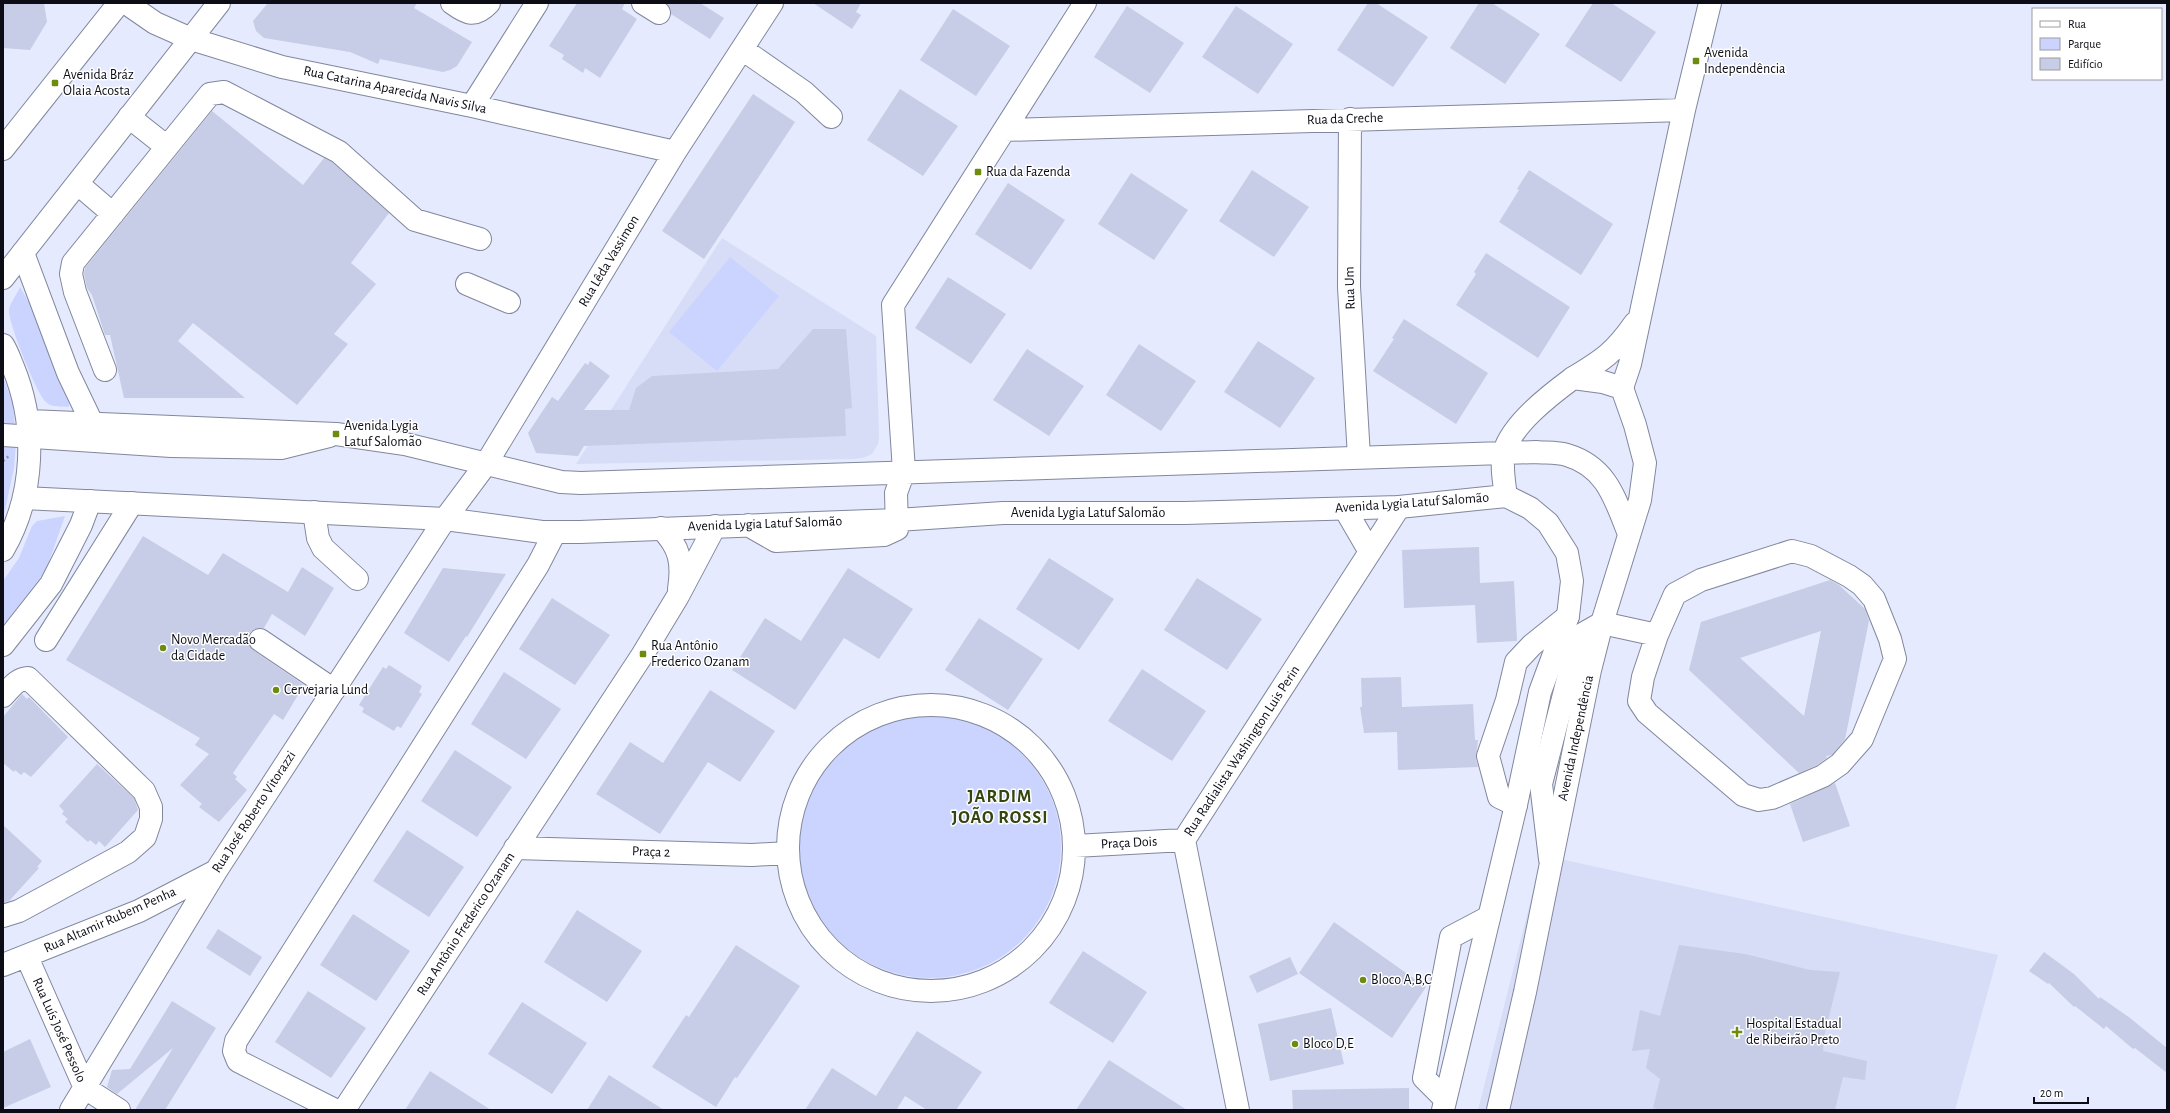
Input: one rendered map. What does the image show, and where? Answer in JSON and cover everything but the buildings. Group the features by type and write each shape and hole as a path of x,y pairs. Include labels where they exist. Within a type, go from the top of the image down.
{"street":[{"path":"3,149 119,3"},
{"name":"Rua Catarina Aparecida Navis Silva","path":"126,3 155,23 191,38 282,67 472,106 675,152"},
{"path":"3,278 219,3"},
{"path":"452,3 465,12 472,13 482,11 489,3"},
{"path":"472,106 537,3"},
{"name":"Rua Lêda Vassimon","path":"445,519 486,464 675,152 772,3"},
{"path":"897,520 896,493 904,471 893,305 1085,3"},
{"path":"1573,378 1603,382 1622,388 1630,364 1684,110 1710,3"},
{"path":"742,49 804,92 831,117"},
{"path":"105,370 75,292 71,274 73,263 210,94 224,92 339,152 415,220 480,239"},
{"name":"Rua da Creche","path":"1005,130 1684,110"},
{"path":"129,117 167,147"},
{"name":"Rua Um","path":"1350,119 1348,287 1359,457"},
{"path":"78,184 113,214"},
{"path":"23,253 68,373 92,422"},
{"path":"467,284 509,302"},
{"path":"1444,1105 1516,805 1540,692 1568,616 1572,580 1566,553 1548,523 1530,508 1506,496 1503,474 1504,452 1518,428 1544,399 1573,378 1600,362 1619,346 1639,317"},
{"path":"3,345 20,383 29,429 28,473 24,498 10,538 3,550"},
{"name":"Avenida Independência","path":"1498,1110 1525,992 1550,863 1602,623 1640,500 1645,463 1635,425 1622,388"},
{"path":"3,435 29,429 92,422 336,434 405,444 560,482 580,483 904,471 1054,469 1504,452 1566,454 1591,465 1610,488 1629,534"},
{"path":"29,429 171,446 281,448 336,434"},
{"name":"Avenida Lygia Latuf Salomão","path":"24,498 445,519 555,532 897,520 1003,513 1185,514 1398,507 1506,496"},
{"path":"3,645 52,584 81,525 90,501"},
{"path":"46,640 132,503"},
{"name":"Rua Radialista Washington Luis Perin","path":"1238,1110 1184,840 1398,507"},
{"path":"1345,509 1370,552"},
{"path":"314,512 318,538 323,548 357,579"},
{"name":"Rua José Roberto Vitorazzi","path":"72,1110 216,871 445,519"},
{"name":"Rua Antônio Frederico Ozanam","path":"344,1110 643,654 678,596 715,526"},
{"name":"Rua Antônio Frederico Ozanam","path":"661,528 672,540 678,554 682,570 678,596"},
{"path":"335,1110 238,1061 234,1051 236,1041 538,565 555,532"},
{"path":"1792,551 1811,556 1862,585 1874,599 1890,639 1895,659 1862,739 1840,764 1823,776 1772,798 1759,800 1743,795 1647,713 1639,701 1643,677 1657,635 1675,594 1701,580 1792,551"},
{"path":"1516,805 1499,798 1488,756 1507,700 1516,662 1532,645 1568,616"},
{"path":"1602,623 1657,635"},
{"path":"260,640 334,690"},
{"path":"3,696 16,681 21,678 28,678 144,791 151,806 151,819 144,837 128,852 19,911 3,916"},
{"path":"935,706 949,706 988,717 1024,738 1051,769 1066,799 1069,806 1075,846 1069,890 1049,930 1033,947 1017,963 978,984 934,992 889,986 849,967 816,936 795,896 787,852 792,812 808,774 835,742 869,720 908,707 935,706"},
{"name":"Praça Dois","path":"1075,846 1184,840"},
{"name":"Praça 2","path":"515,848 752,855 787,852"},
{"name":"Rua Altamir Rubem Penha","path":"3,965 139,910 216,871"},
{"path":"1444,1105 1424,1078 1451,937 1489,917"},
{"name":"Rua Luís José Pessolo","path":"26,956 86,1088 118,1110"}],"shaded area":[{"path":"722,238 876,336 879,436 878,444 872,454 863,458 853,459 576,464"},
{"name":"Hospital Estadual de Ribeirão Preto","path":"1542,855 1998,955 1955,1110 1478,1110"}],"green space":[{"path":"730,257 779,296 717,371 669,332"},
{"path":"20,287 43,326 70,392 69,407 54,406 46,402 36,386 23,357 17,341 9,309"},
{"path":"3,377 13,404 16,443 14,468 3,519"},
{"path":"65,516 46,570 3,626 3,581 19,558 32,526 37,521"},
{"path":"917,716 943,716 968,721 992,731 1013,745 1023,754 1032,764 1046,785 1056,809 1061,834 1061,860 1056,885 1046,909 1032,930 1023,940 1013,949 992,963 968,973 943,978 917,978 892,973 868,963 847,949 828,930 814,909 804,885 799,860 799,834 804,809 814,785 828,764 847,745 868,731 892,721"}],"place":[{"name":"Avenida Independência","path":"1696,61"},
{"name":"Avenida Bráz Olaia Acosta","path":"55,83"},
{"name":"Rua da Fazenda","path":"978,172"},
{"name":"Avenida Lygia Latuf Salomão","path":"336,434"},
{"name":"Novo Mercadão da Cidade","path":"163,648"},
{"name":"Rua Antônio Frederico Ozanam","path":"643,654"},
{"name":"Cervejaria Lund","path":"276,690"},
{"name":"Bloco A,B,C","path":"1363,980"},
{"name":"Hospital Estadual de Ribeirão Preto","path":"1737,1032"},
{"name":"Bloco D,E","path":"1295,1044"}],"district":[{"name":"JARDIM JOÃO ROSSI","path":"1000,807"}]}
